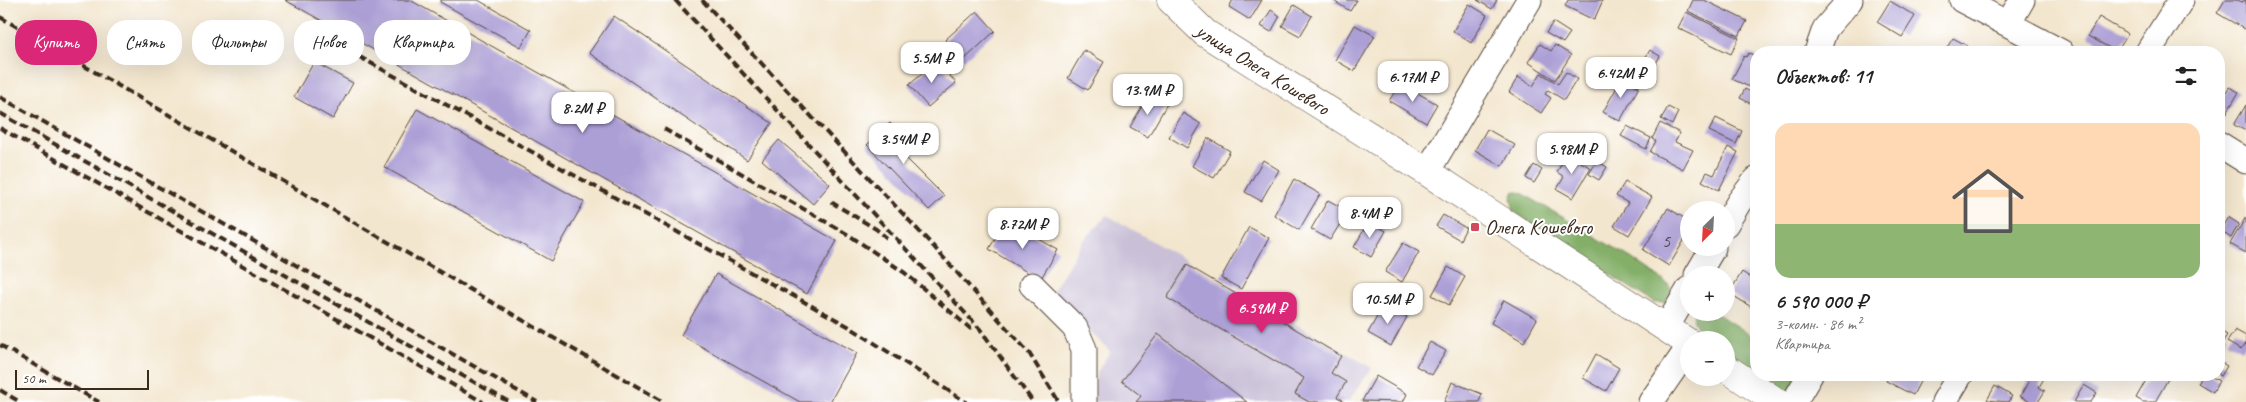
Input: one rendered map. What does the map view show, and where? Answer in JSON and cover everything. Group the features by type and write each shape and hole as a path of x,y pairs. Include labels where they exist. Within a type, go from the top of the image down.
{"main road":[{"name":"улица Олега Кошевого","path":"1171,0 1205,34 1427,172 1680,337"},
{"path":"1735,374 1777,402"}],"street":[{"path":"1427,172 1529,0"},
{"path":"1819,46 1825,29 1850,0"},
{"path":"1962,0 2050,46"},
{"path":"2008,24 2022,0"},
{"path":"2152,46 2181,0"},
{"path":"2225,148 2246,161"},
{"path":"1735,209 1750,188"},
{"path":"1032,285 1075,328 1084,349 1084,402"},
{"path":"1666,328 1680,304"},
{"path":"1651,402 1680,360"},
{"path":"1794,402 1806,381"},
{"path":"1944,402 1956,381"}],"shaded area":[{"path":"1107,215 1372,368 1348,402 1093,402 1096,374 1110,351 1051,294 1083,241"}],"green space":[{"path":"1514,191 1522,193 1631,258 1668,284 1672,291 1667,302 1654,303 1514,212 1511,198"},
{"path":"1694,321 1728,321 1750,335 1750,368 1735,357 1735,331 1700,331"},
{"path":"1769,381 1796,381 1795,389 1785,392"}],"building":[{"path":"285,0 410,0 445,20 374,20 374,50 364,44 364,20 321,20"},
{"path":"441,0 478,0 531,30 521,47 440,2"},
{"path":"1233,0 1262,0 1250,20 1229,7"},
{"path":"1332,0 1357,0 1350,11"},
{"path":"1477,0 1497,0 1492,9"},
{"path":"1568,0 1603,0 1594,20 1565,6"},
{"path":"1693,0 1704,0 1747,21 1739,36 1688,11"},
{"path":"2225,0 2241,2 2246,0 2246,25 2244,29 2217,13"},
{"path":"1890,1 1915,16 1902,37 1877,22"},
{"path":"1469,4 1487,15 1471,43 1453,31"},
{"path":"1294,5 1312,16 1300,36 1282,26"},
{"path":"1271,10 1280,16 1271,32 1261,26"},
{"path":"977,11 995,31 964,60 945,40"},
{"path":"1686,12 1739,38 1731,54 1678,28"},
{"path":"614,16 772,123 747,160 589,53"},
{"path":"2099,17 2128,34 2121,46 2106,46 2088,36"},
{"path":"1553,22 1570,33 1563,43 1546,33"},
{"path":"1355,25 1375,36 1354,71 1335,60"},
{"path":"471,34 837,241 807,294 400,65 471,65"},
{"path":"1953,38 1968,46 1948,46"},
{"path":"1540,44 1551,51 1555,45 1571,55 1555,80 1528,62"},
{"path":"1084,50 1104,62 1088,90 1068,78"},
{"path":"1650,50 1660,56 1655,65 1644,60"},
{"path":"1750,53 1750,87 1732,79 1744,56 1746,57"},
{"path":"937,61 956,83 928,107 909,85"},
{"path":"312,65 320,65 353,83 333,119 294,97"},
{"path":"1566,72 1577,79 1564,100 1548,90 1545,94 1551,98 1541,113 1509,92 1518,77 1533,86 1541,73 1558,84"},
{"path":"1622,78 1639,87 1620,121 1603,112"},
{"path":"1400,83 1437,104 1426,123 1389,101"},
{"path":"2229,87 2239,92 2226,114 2225,113 2225,94"},
{"path":"1745,89 1750,92 1750,103 1740,98"},
{"path":"1149,94 1167,104 1148,137 1130,127"},
{"path":"2246,105 2246,131 2234,125"},
{"path":"1668,107 1678,112 1672,125 1661,119"},
{"path":"417,109 584,202 551,261 384,167"},
{"path":"1183,113 1201,124 1187,148 1169,137"},
{"path":"1716,118 1742,131 1736,144 1709,131"},
{"path":"890,123 912,146 903,155 944,196 929,210 867,145"},
{"path":"1660,123 1680,133 1675,142 1693,150 1683,169 1650,152 1656,141 1652,139"},
{"path":"1627,126 1651,138 1646,149 1621,136"},
{"path":"1487,129 1515,145 1502,166 1475,150"},
{"path":"1208,138 1230,151 1214,178 1192,166"},
{"path":"779,140 830,184 813,204 762,160"},
{"path":"1592,143 1602,149 1595,162 1584,156"},
{"path":"1728,147 1738,152 1719,190 1702,181 1707,172 1714,175"},
{"path":"1567,154 1591,168 1573,198 1557,189 1564,177 1557,172"},
{"path":"1263,160 1279,170 1261,201 1245,192"},
{"path":"1597,161 1607,167 1599,180 1589,174"},
{"path":"1534,165 1542,170 1534,183 1526,178"},
{"path":"1294,179 1320,194 1299,230 1274,215"},
{"path":"1625,182 1652,197 1629,235 1614,226 1628,203 1616,196"},
{"path":"1328,200 1348,211 1330,240 1311,229"},
{"path":"1668,208 1680,215 1680,247 1669,266 1643,250"},
{"path":"1443,215 1466,228 1460,240 1436,226"},
{"path":"2228,217 2239,224 2231,238 2225,234 2225,222"},
{"path":"2246,217 2246,253 2230,244"},
{"path":"1006,220 1058,250 1040,280 989,249"},
{"path":"1369,221 1386,231 1371,257 1354,247"},
{"path":"1249,227 1269,238 1241,289 1221,278"},
{"path":"1403,243 1419,252 1402,282 1385,272"},
{"path":"1187,265 1341,356 1331,373 1346,382 1337,397 1343,400 1342,402 1309,402 1295,394 1304,378 1167,298"},
{"path":"1448,267 1465,277 1449,305 1432,295"},
{"path":"1742,272 1750,277 1750,306 1735,297 1735,283"},
{"path":"716,274 857,353 830,402 800,402 681,335"},
{"path":"1504,300 1537,319 1524,342 1491,323"},
{"path":"1384,304 1407,317 1391,346 1368,333"},
{"path":"2235,330 2246,336 2246,342 2241,350 2227,342"},
{"path":"1158,334 1247,402 1136,402 1141,396 1122,381"},
{"path":"1430,342 1446,351 1432,375 1416,366"},
{"path":"1596,354 1619,368 1606,391 1583,378"},
{"path":"1376,376 1407,394 1403,402 1362,401"},
{"path":"1886,381 1920,381 1913,395"},
{"path":"2029,381 2042,381 2039,387 2045,391 2038,402 2030,402 2020,396"},
{"path":"2146,381 2167,381 2155,402 2143,402 2136,398"},
{"path":"2199,381 2219,381 2213,392 2198,383"},
{"path":"1452,382 1482,394 1479,402 1444,402"},
{"path":"2084,385 2097,393 2091,402 2074,402"},
{"path":"1995,386 2012,396 2008,402 1987,400"}],"railway":[{"path":"675,0 980,329 1033,402"},
{"path":"702,0 934,247 1029,353 1059,402"},
{"path":"0,17 664,402"},
{"path":"364,59 848,326 966,402"},
{"path":"0,97 537,402"},
{"path":"0,113 509,402"},
{"path":"0,128 483,402"},
{"path":"664,129 849,235 905,273 972,330"},
{"path":"831,202 876,229 887,238"},
{"path":"0,345 99,402"},
{"path":"0,390 20,402"}],"place":[{"name":"Олега Кошевого","path":"1475,227"}]}
